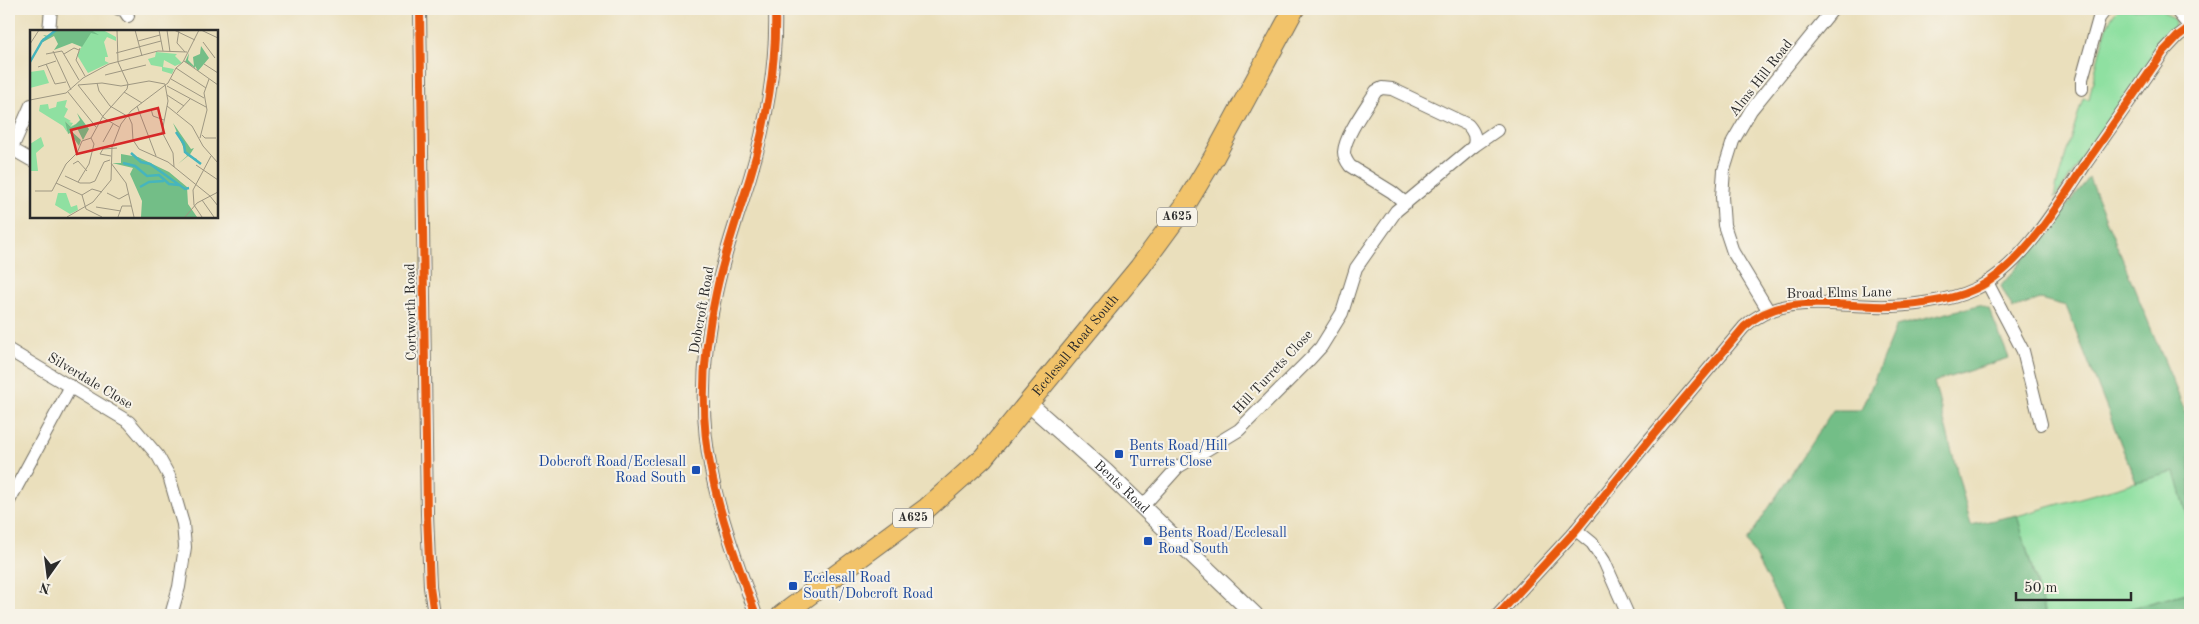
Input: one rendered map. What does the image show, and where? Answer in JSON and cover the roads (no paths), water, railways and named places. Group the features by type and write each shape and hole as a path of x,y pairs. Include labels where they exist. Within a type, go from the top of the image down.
{"main road":[{"name":"Ecclesall Road South","path":"782,615 932,504 983,458 1140,267 1184,207 1294,9"}],"street":[{"path":"49,30 51,9"},
{"name":"Cortworth Road","path":"420,9 427,514 430,588 434,615"},
{"name":"Dobcroft Road","path":"756,615 729,540 711,470 705,423 704,384 707,340 716,293 765,120 772,63 775,9"},
{"name":"Alms Hill Road","path":"1768,310 1732,252 1724,225 1722,197 1724,170 1733,141 1751,110 1833,9"},
{"path":"2082,89 2082,79 2099,18 2106,9"},
{"path":"2175,9 2190,26"},
{"name":"Broad Elms Lane","path":"1498,615 1576,530 1744,327 1756,316 1768,310 1801,304 1877,306 1911,304 1973,290 1996,278 2016,260 2164,52 2190,26"},
{"path":"1404,202 1392,192 1350,166 1344,152 1348,139 1376,92 1382,88 1392,89 1468,125 1474,131 1476,139 1474,146"},
{"path":"30,107 10,152 30,160"},
{"name":"Hill Turrets Close","path":"1143,506 1178,467 1239,430 1320,347 1342,313 1356,268 1404,202 1497,130"},
{"path":"1988,282 2023,351 2041,424"},
{"name":"Silverdale Close","path":"9,350 129,422 144,438 169,476 183,524 185,547 171,615"},
{"path":"9,501 70,386"},
{"name":"Bents Road","path":"1028,403 1143,506 1256,615"},
{"path":"1576,530 1592,543 1604,561 1628,615"}],"place":[{"name":"Bents Road/Hill Turrets Close","path":"1119,454"},
{"name":"Dobcroft Road/Ecclesall Road South","path":"696,470"},
{"name":"Bents Road/Ecclesall Road South","path":"1148,541"},
{"name":"Ecclesall Road South/Dobcroft Road","path":"793,586"}]}
